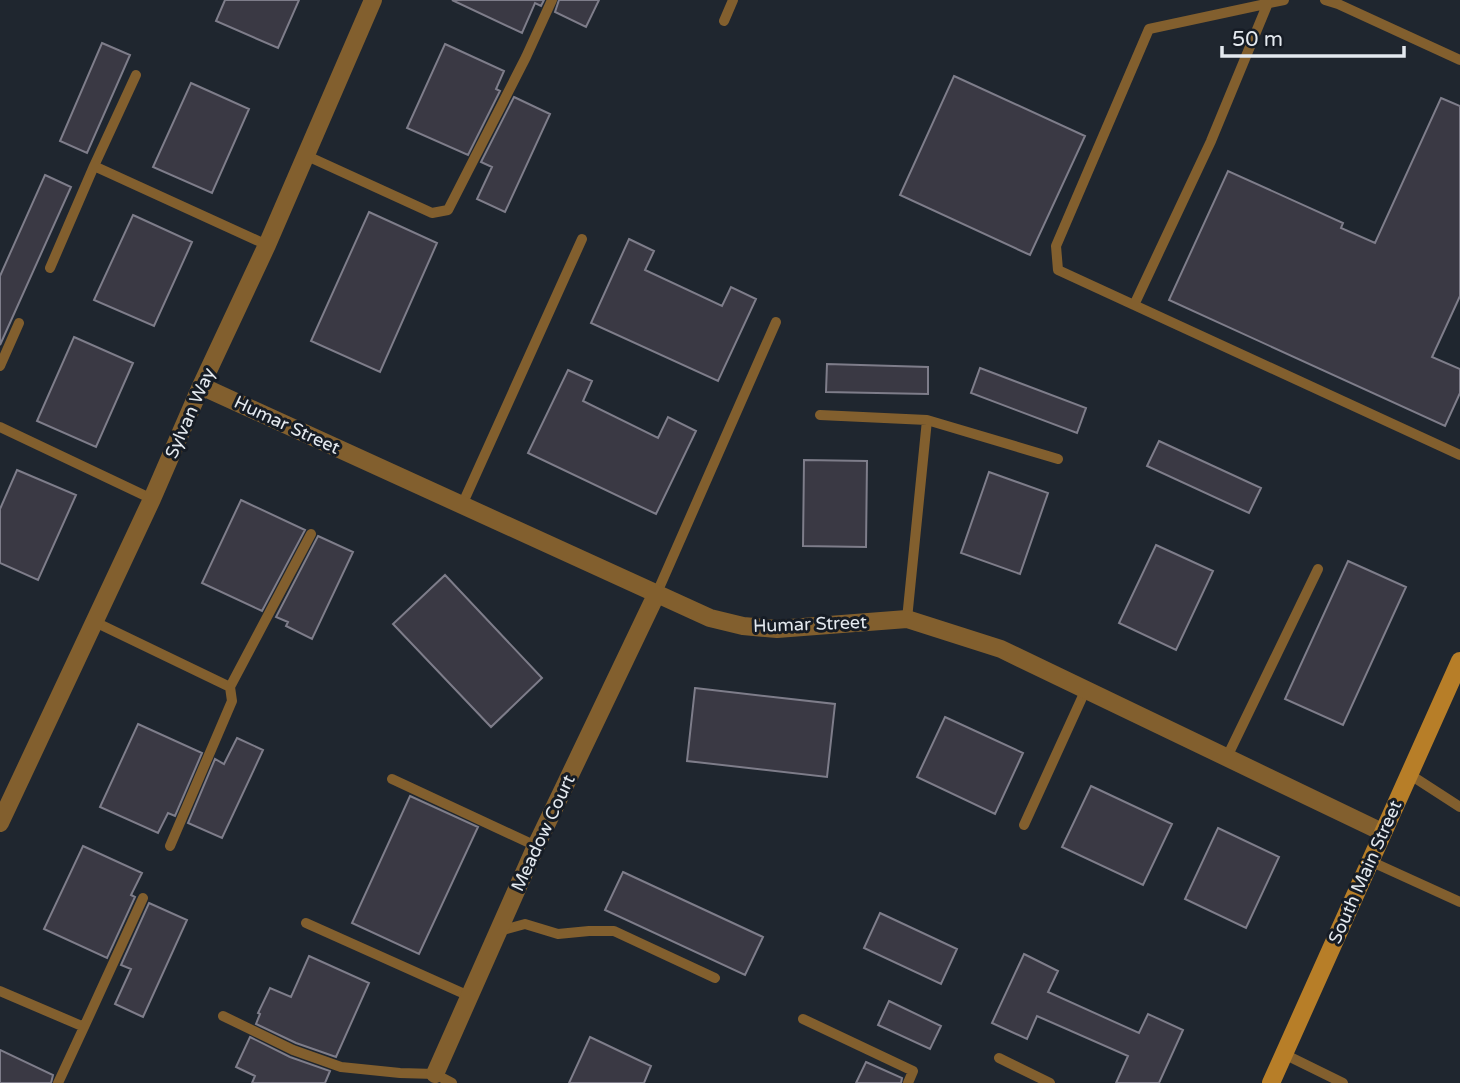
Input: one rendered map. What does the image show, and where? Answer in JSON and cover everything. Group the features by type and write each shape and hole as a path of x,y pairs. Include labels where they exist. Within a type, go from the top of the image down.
{"main road":[{"name":"South Main Street","path":"1271,1083 1460,661"}],"street":[{"name":"Sylvan Way","path":"3,811 152,499 267,245 373,0"},
{"name":"Humar Street","path":"201,386 710,618 743,626 777,629 907,618 1001,649 1382,832"},
{"name":"Meadow Court","path":"430,1078 536,846 656,594"}],"lane":[{"path":"306,155 432,213 448,211 552,0"},
{"path":"724,20 733,0"},
{"path":"1284,0 1149,29 1056,246 1058,270 1460,455"},
{"path":"1325,0 1460,60"},
{"path":"1134,305 1210,141 1268,4"},
{"path":"50,268 136,75"},
{"path":"94,166 267,245"},
{"path":"462,505 582,239"},
{"path":"0,366 19,323"},
{"path":"656,594 776,323"},
{"path":"820,415 927,420 1058,459"},
{"path":"907,618 927,420"},
{"path":"0,427 152,499"},
{"path":"170,845 232,701 230,687 312,534"},
{"path":"1227,757 1318,569"},
{"path":"94,622 230,687"},
{"path":"1024,825 1086,689"},
{"path":"1409,774 1460,807"},
{"path":"392,779 536,846"},
{"path":"1370,861 1460,902"},
{"path":"58,1083 143,898"},
{"path":"306,923 469,996"},
{"path":"499,931 525,925 558,934 614,931 715,978"},
{"path":"0,991 84,1027"},
{"path":"223,1016 293,1050 341,1067 400,1073 452,1083"},
{"path":"803,1019 913,1070 908,1083"},
{"path":"1284,1054 1343,1083"},
{"path":"999,1058 1050,1083"}],"building":[{"path":"225,0 299,0 278,48 216,21"},
{"path":"452,0 544,0 541,6 535,3 522,33"},
{"path":"559,0 599,0 586,27 555,12"},
{"path":"102,43 130,55 87,153 60,141"},
{"path":"445,44 504,71 496,89 500,91 468,155 407,128"},
{"path":"954,76 1085,136 1030,255 900,195"},
{"path":"191,83 249,109 212,193 153,167"},
{"path":"514,97 550,114 505,212 477,199 492,167 481,162"},
{"path":"1441,98 1460,106 1460,296 1432,357 1460,369 1460,393 1445,426 1169,300 1228,171 1343,223 1341,228 1375,243"},
{"path":"45,175 71,187 0,345 0,276"},
{"path":"369,212 437,243 380,372 311,341"},
{"path":"133,215 192,242 154,326 94,300"},
{"path":"629,239 654,251 645,270 722,306 731,287 756,299 718,381 591,323"},
{"path":"74,337 133,363 96,447 37,421"},
{"path":"827,364 928,367 928,394 826,392"},
{"path":"980,368 1086,408 1077,433 971,393"},
{"path":"568,370 592,381 583,401 658,438 668,417 696,431 656,514 528,453"},
{"path":"1159,441 1261,488 1249,513 1147,466"},
{"path":"804,460 867,461 866,547 803,546"},
{"path":"17,470 76,495 38,580 0,563 0,509"},
{"path":"989,472 1048,493 1020,574 961,553"},
{"path":"241,500 305,530 262,611 202,583"},
{"path":"318,536 353,552 312,639 286,626 288,622 276,617"},
{"path":"1156,545 1213,571 1176,650 1119,623"},
{"path":"1348,561 1406,587 1343,725 1285,699"},
{"path":"445,575 542,678 491,727 393,624"},
{"path":"695,688 835,704 827,777 687,761"},
{"path":"945,717 1023,753 995,814 917,777"},
{"path":"138,724 202,753 175,816 168,813 158,833 100,807"},
{"path":"237,738 263,750 222,838 188,823 215,759 224,764"},
{"path":"1091,786 1172,824 1143,885 1062,847"},
{"path":"410,796 478,827 419,954 352,923"},
{"path":"1218,828 1279,857 1246,928 1185,899"},
{"path":"83,846 142,873 131,895 135,897 107,958 44,929"},
{"path":"623,872 763,937 745,975 605,910"},
{"path":"149,903 187,920 143,1017 115,1004 131,969 121,965"},
{"path":"880,913 957,949 941,984 864,948"},
{"path":"1024,954 1058,971 1048,992 1139,1033 1148,1014 1183,1030 1159,1083 1116,1083 1128,1056 1037,1016 1027,1039 992,1023"},
{"path":"309,956 369,983 336,1057 296,1043 256,1024 260,1014 258,1013 270,988 291,997"},
{"path":"889,1001 941,1026 930,1049 878,1025"},
{"path":"250,1037 290,1057 330,1071 325,1083 252,1083 255,1076 236,1067"},
{"path":"590,1037 651,1066 644,1083 569,1083"},
{"path":"0,1050 53,1075 51,1083 0,1083"},
{"path":"866,1062 902,1078 901,1083 856,1083"}]}
